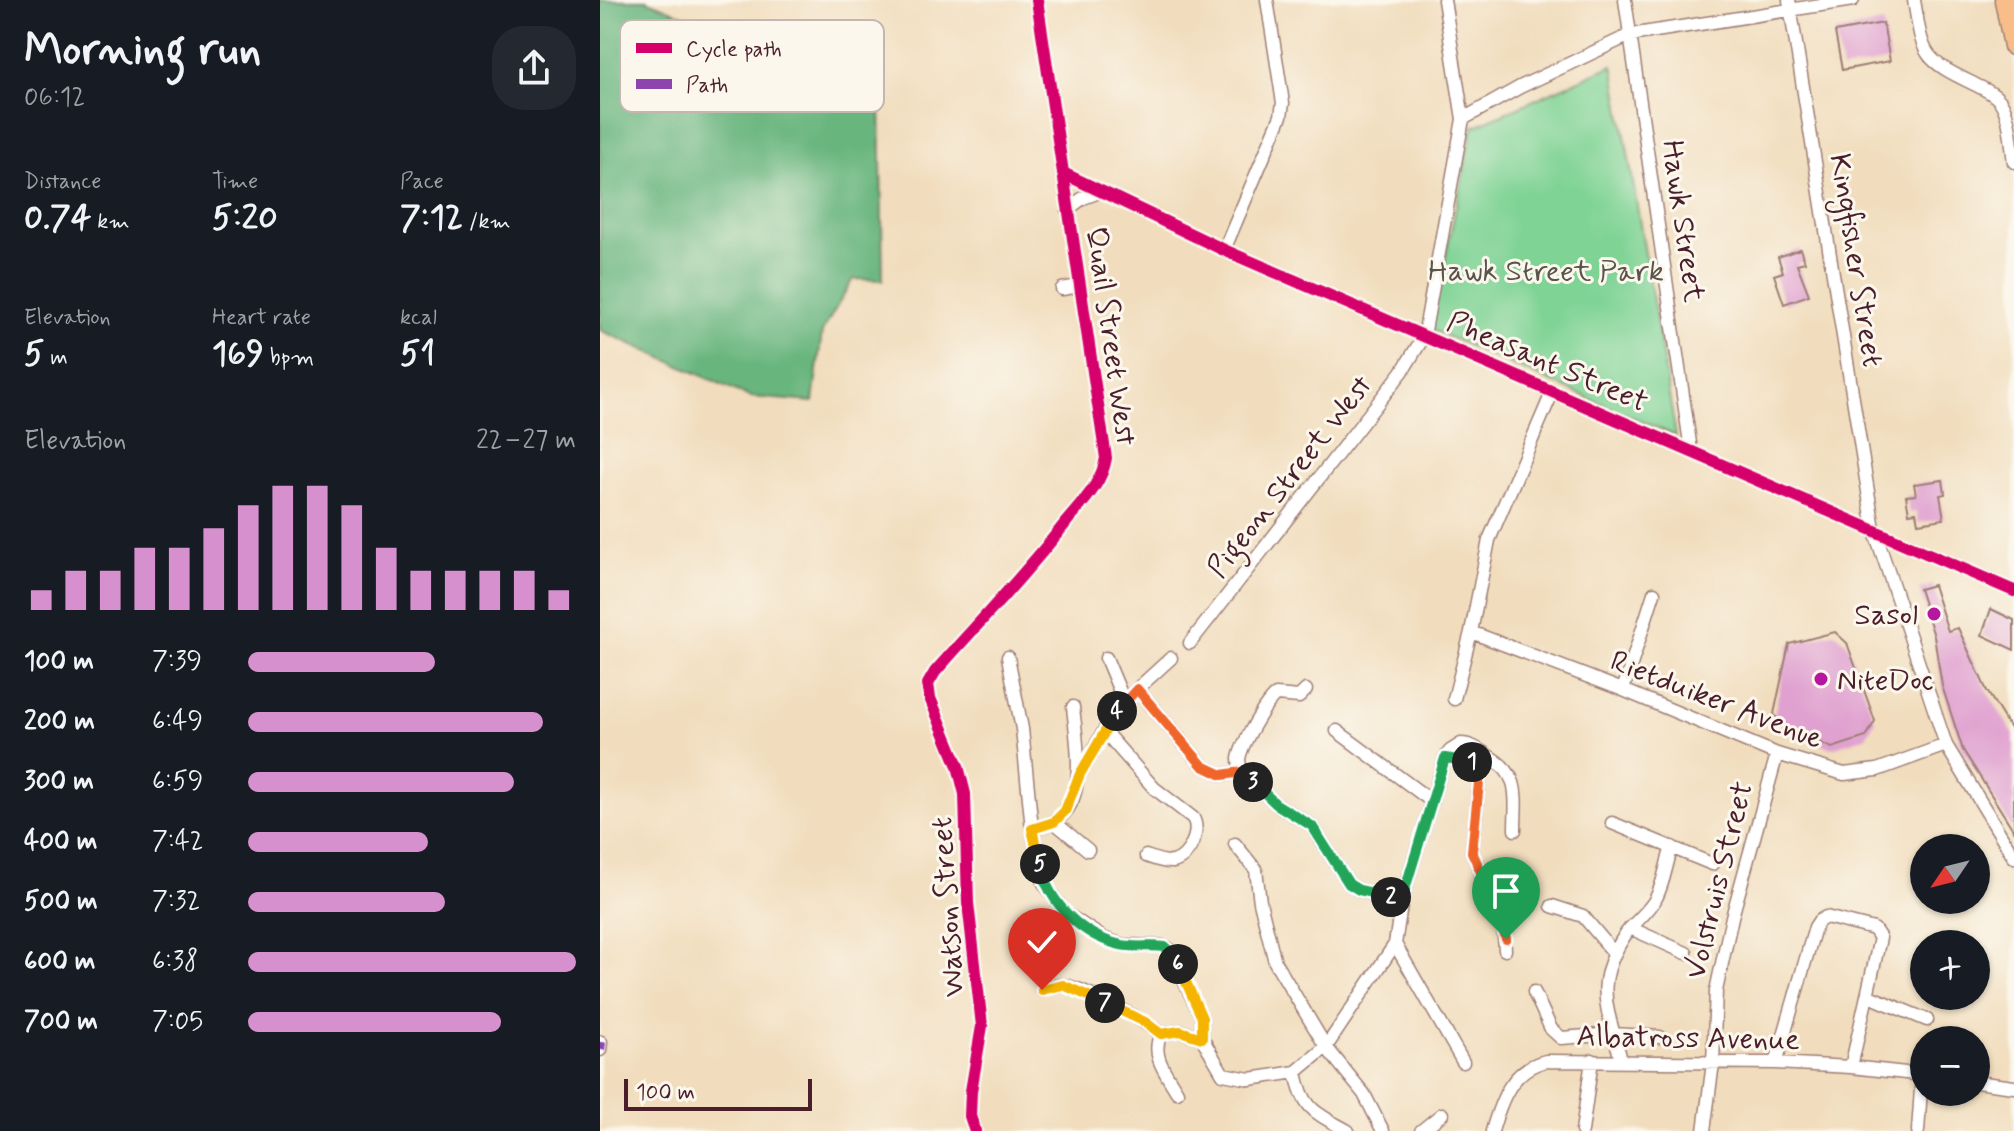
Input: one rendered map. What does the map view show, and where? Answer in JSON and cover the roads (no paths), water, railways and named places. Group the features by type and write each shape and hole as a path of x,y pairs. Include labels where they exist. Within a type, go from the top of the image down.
{"main road":[{"path":"2005,0 2014,46"}],"street":[{"name":"Quail Street West","path":"928,684 935,672 1041,555 1091,492 1106,458 1037,0"},
{"path":"1224,250 1281,116 1283,103 1267,0"},
{"path":"1424,336 1463,119 1444,0"},
{"name":"Hawk Street","path":"1625,0 1691,450"},
{"path":"1463,119 1520,87 1630,35 1790,5 1853,0"},
{"path":"1914,0 1920,37 1931,60 1992,93 1999,100 2006,117 2014,162"},
{"name":"Kingfisher Street","path":"1790,5 1874,529 1946,745 2014,857"},
{"name":"Pheasant Street","path":"1063,173 1224,250 2014,591"},
{"path":"1067,210 1083,198 1102,191"},
{"path":"1062,289 1079,286"},
{"name":"Pigeon Street West","path":"1190,643 1393,384 1424,336"},
{"path":"1454,699 1489,540 1552,393"},
{"path":"1623,690 1654,593"},
{"name":"Rietduiker Avenue","path":"1471,632 1623,690 1777,754 1853,775 1877,770 1946,745"},
{"path":"1008,657 1022,729 1032,829 1044,883 1065,913 1086,929 1113,943 1162,946 1174,955 1202,1018 1202,1038 1218,1069 1231,1077 1250,1079 1296,1072 1326,1047 1395,944 1402,899 1430,800 1445,758 1457,746 1468,744 1508,770 1515,789 1515,830"},
{"path":"1106,658 1124,701"},
{"path":"1032,829 1054,822 1065,811 1080,774 1124,701 1171,658"},
{"name":"Watson Street","path":"928,684 930,698 958,766 965,794 968,903 982,1026 971,1091 970,1116 975,1131"},
{"path":"1137,689 1203,766 1222,775 1242,772"},
{"path":"1306,690 1296,697 1276,695 1268,702 1241,753 1239,765 1242,772 1269,799 1312,826 1349,884 1359,890 1402,899"},
{"path":"1073,707 1080,774"},
{"path":"1104,731 1154,788 1195,821 1194,840 1179,859 1168,862 1146,856"},
{"path":"1337,731 1430,800"},
{"name":"Volstruis Street","path":"1704,1131 1713,1063 1716,991 1736,901 1777,754"},
{"path":"1445,758 1470,761 1480,773 1472,852 1503,924 1505,950"},
{"path":"1054,822 1088,850"},
{"path":"1612,823 1712,864"},
{"path":"1235,844 1256,870 1260,902 1275,962 1326,1047 1364,1094 1383,1131"},
{"path":"1621,1060 1604,998 1614,953 1630,928 1656,899 1672,847"},
{"path":"1552,906 1583,916 1614,953"},
{"path":"1776,1063 1815,927 1823,917 1869,927 1879,934 1880,944 1851,1067"},
{"path":"1630,928 1686,953"},
{"path":"1395,944 1463,1062"},
{"path":"1042,990 1058,985 1072,988 1145,1022 1161,1034 1180,1031 1202,1038"},
{"path":"1534,992 1551,1029 1561,1038 1614,1034 1660,1037"},
{"path":"1869,996 1927,1020"},
{"path":"1161,1034 1155,1050 1177,1092"},
{"path":"1582,1131 1592,1060"},
{"name":"Albatross Avenue","path":"1492,1131 1506,1093 1524,1069 1546,1061 1776,1063 1910,1074"},
{"path":"1296,1072 1304,1101 1348,1131"},
{"path":"1990,1084 2014,1087"},
{"path":"1918,1131 1920,1106"},
{"path":"1421,1131 1442,1114"},
{"path":"1706,1114 1717,1131"}],"place":[{"name":"Sasol","path":"1934,614"},
{"name":"NiteDoc","path":"1821,679"}],"park label":[{"name":"Hawk Street Park","path":"1546,270"}]}
